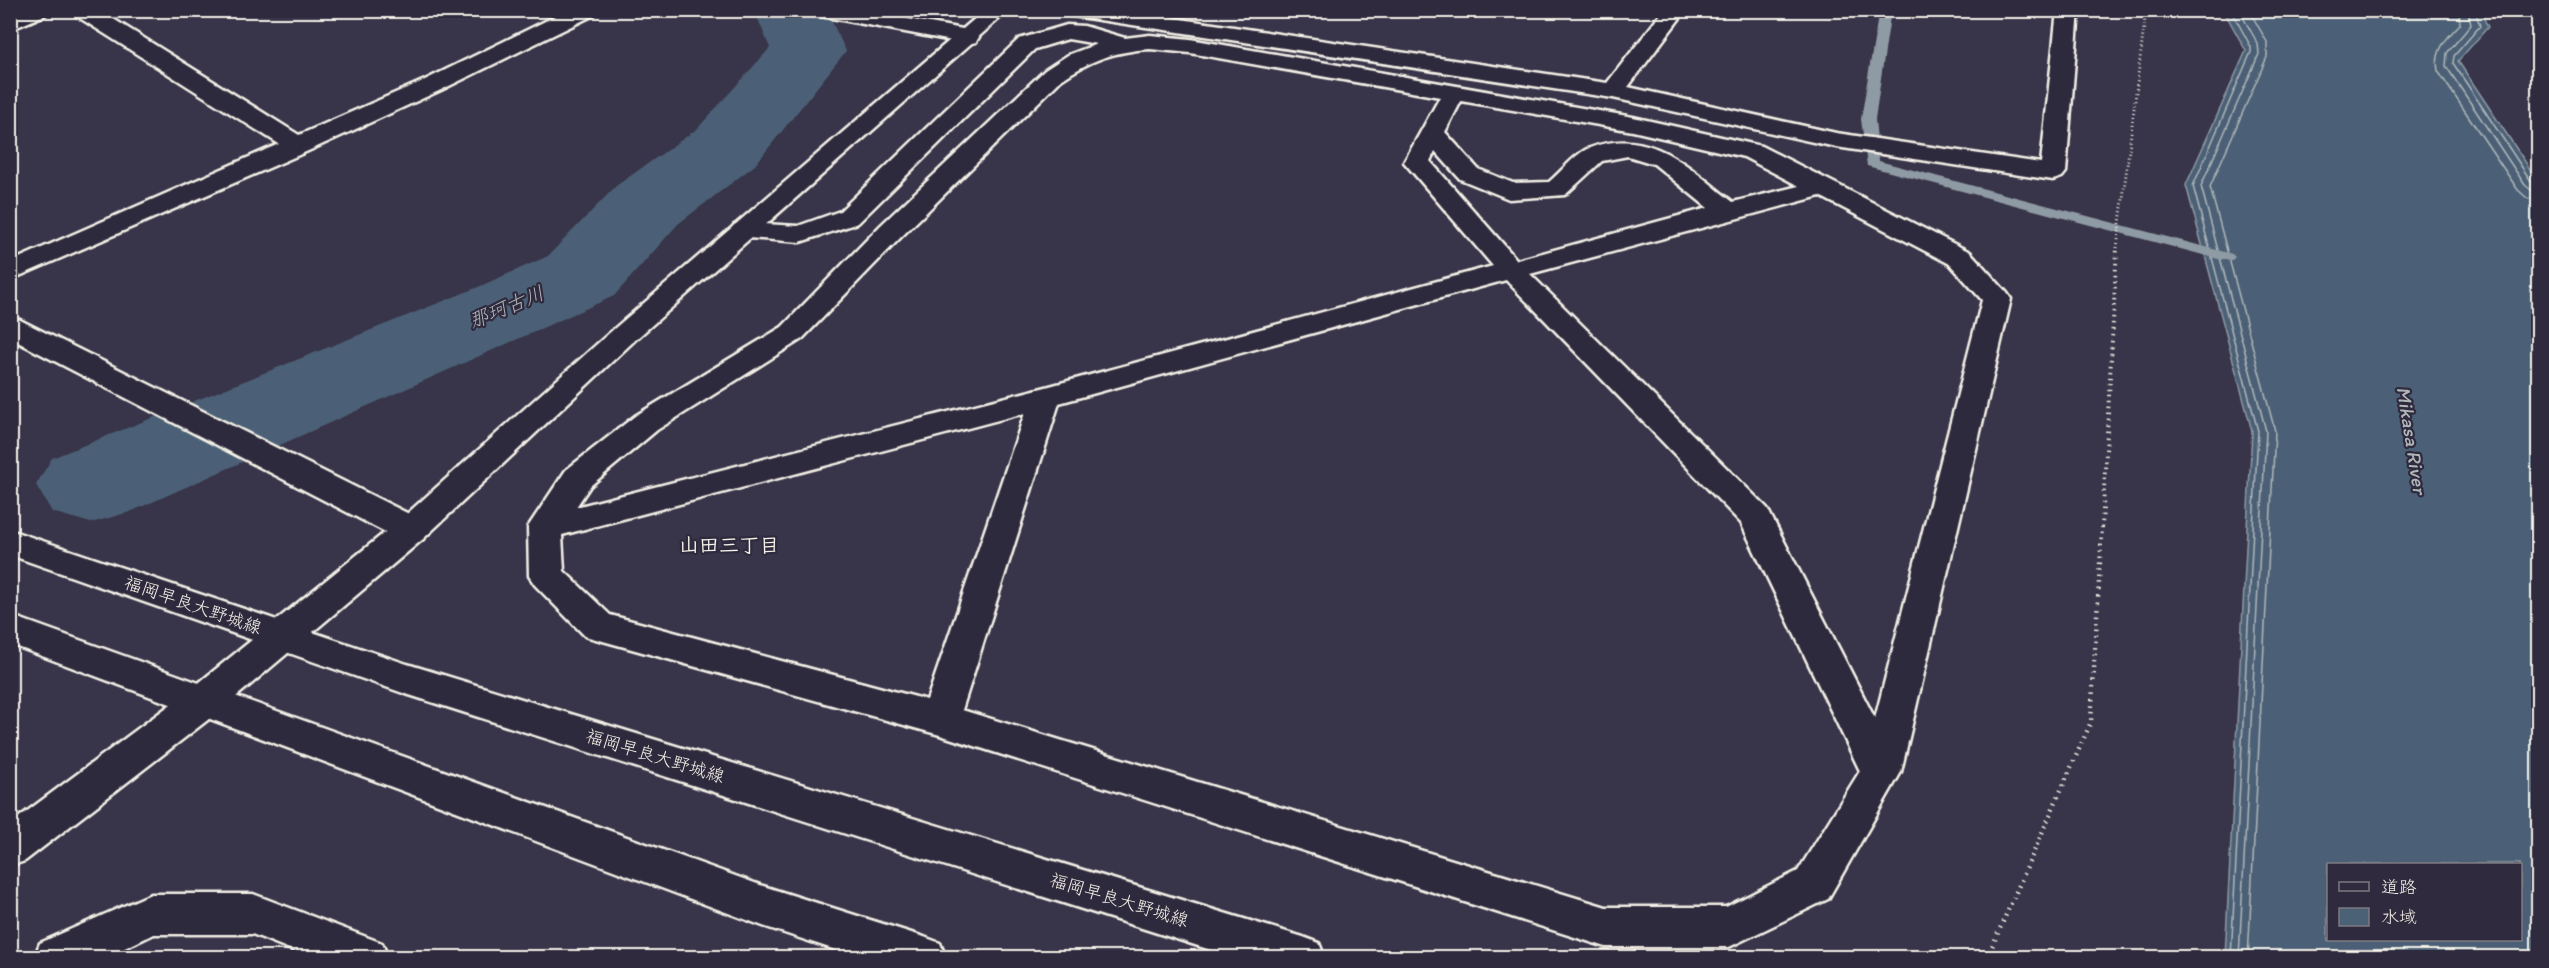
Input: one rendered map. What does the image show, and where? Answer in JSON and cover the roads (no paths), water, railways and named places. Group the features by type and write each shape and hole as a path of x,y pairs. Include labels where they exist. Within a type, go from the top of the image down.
{"street":[{"path":"10,24 37,10"},
{"path":"83,10 298,146"},
{"path":"10,272 433,85 586,10"},
{"path":"821,10 968,37"},
{"path":"10,849 204,701 411,531 625,334 999,10"},
{"path":"1073,10 1613,91 1836,140 2053,172 2068,10"},
{"path":"1613,91 1676,10"},
{"path":"744,231 800,234 849,217 1027,44 1067,32 1084,33 1122,43"},
{"path":"1150,42 1190,46 1453,94 1633,124 1752,151 1826,187 1960,258 1997,299 1881,772 1813,885 1729,927 1606,927 940,719 598,626 547,576 545,527 578,478 646,423 792,333 891,231 1053,75 1078,57 1122,43 1150,42"},
{"path":"1453,94 1417,162 1512,271 1755,516 1881,772"},
{"path":"1433,134 1469,174 1509,191 1556,190 1594,155 1629,148 1663,159 1728,211"},
{"path":"545,527 1046,397 1728,211 1826,187"},
{"path":"10,326 411,531"},
{"path":"940,719 1046,397"},
{"name":"福岡早良大野城線","path":"10,542 404,678 1303,957"},
{"path":"10,629 763,906 924,957"},
{"path":"56,957 151,914 253,914 366,957"}],"water":[{"name":"Mikasa River","path":"2224,11 2480,11 2488,27 2458,61 2538,181 2538,957 2225,957 2252,431 2186,185 2246,51"}],"waterway":[{"name":"那珂古川","path":"91,485 581,276 647,205 726,147 809,51 794,19 804,10"},
{"path":"1885,10 1868,119 1872,163 2227,257"}],"district":[{"name":"山田三丁目","path":"729,545"}]}
